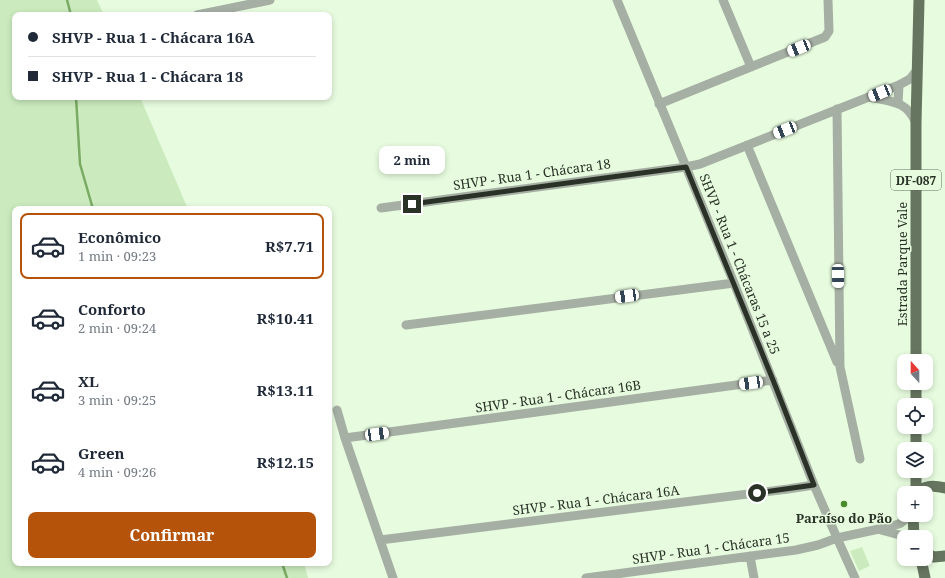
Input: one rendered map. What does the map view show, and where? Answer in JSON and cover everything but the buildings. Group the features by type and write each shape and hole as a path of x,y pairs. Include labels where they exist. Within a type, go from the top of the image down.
{"main road":[{"name":"Estrada Parque Vale","path":"916,354 916,123 919,0"},
{"path":"933,486 945,488"},
{"path":"933,557 945,556"},
{"path":"923,566 925,578"}],"street":[{"path":"212,12 270,0"},
{"name":"SHVP - Rua 1 - Chácaras 15 a 25","path":"617,0 734,283 814,485 855,578"},
{"path":"723,0 750,68"},
{"path":"660,104 825,37 829,31 828,0"},
{"name":"SHVP - Rua 1 - Chácara 18","path":"381,208 700,164 899,85 910,79 918,70"},
{"path":"898,104 899,85"},
{"path":"870,97 898,104 909,109 916,123"},
{"path":"837,109 840,367"},
{"path":"747,145 840,367 860,459"},
{"path":"406,325 734,283"},
{"name":"SHVP - Rua 1 - Chácara 16B","path":"345,438 773,380"},
{"path":"337,410 345,438 393,578"},
{"name":"SHVP - Rua 1 - Chácara 16A","path":"380,540 814,485"},
{"path":"838,538 880,530 902,522"},
{"path":"880,530 897,534"},
{"name":"SHVP - Rua 1 - Chácara 15","path":"586,578 796,550 818,545 838,538"},
{"path":"750,556 754,578"}],"green space":[{"path":"0,0 97,0 103,12 12,12 12,100 141,100 187,206 12,206 12,566 305,566 308,578 0,578"},
{"path":"862,547 870,566 859,571 850,551"}],"waterway":[{"path":"67,0 70,12"},
{"path":"76,100 80,164 92,206"},
{"path":"283,566 287,578"}],"place":[{"name":"Paraíso do Pão","path":"844,504"}],"route":[{"path":"412,204 686,167 814,485 757,493"}]}
